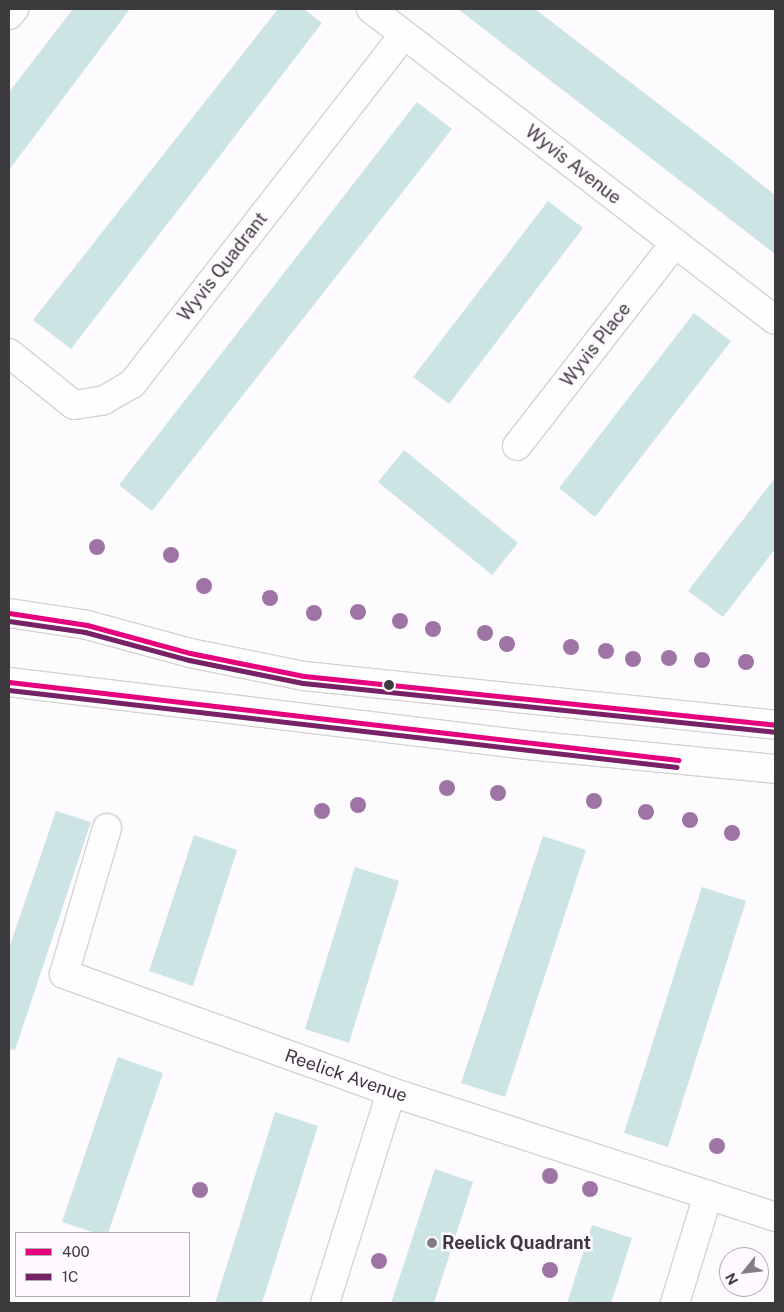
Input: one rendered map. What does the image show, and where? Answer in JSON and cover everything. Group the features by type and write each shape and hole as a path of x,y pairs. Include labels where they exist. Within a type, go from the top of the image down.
{"street":[{"path":"9,15 14,9"},
{"name":"Wyvis Avenue","path":"371,9 775,320"},
{"name":"Wyvis Quadrant","path":"9,354 74,405 104,400 132,384 404,35"},
{"name":"Wyvis Place","path":"517,446 675,243"},
{"path":"9,613 87,625 190,653 304,676 775,725"},
{"path":"9,682 527,745 775,769"},
{"name":"Reelick Avenue","path":"106,828 64,974 391,1092 775,1217"},
{"path":"325,1303 391,1092"},
{"path":"675,1303 708,1195"}],"building":[{"path":"73,9 130,9 9,170 9,92"},
{"path":"278,9 304,9 322,23 71,349 33,320"},
{"path":"458,9 535,9 720,151 775,195 775,254"},
{"path":"417,102 452,129 152,511 119,485"},
{"path":"548,201 583,228 449,404 413,377"},
{"path":"694,313 731,341 595,517 559,488"},
{"path":"404,450 518,543 492,575 378,482"},
{"path":"775,478 775,549 723,617 688,591"},
{"path":"56,811 91,822 15,1050 9,1049 9,948"},
{"path":"194,835 237,850 193,986 149,971"},
{"path":"543,836 586,850 505,1097 461,1083"},
{"path":"355,867 399,881 349,1043 305,1029"},
{"path":"702,887 746,901 668,1147 624,1133"},
{"path":"118,1057 163,1073 108,1232 92,1232 62,1222"},
{"path":"275,1112 318,1126 262,1303 215,1303"},
{"name":"Reelick Quadrant","path":"435,1169 473,1182 434,1303 391,1303"},
{"name":"Reelick Quadrant","path":"592,1225 632,1238 611,1303 567,1303"}],"transit line":[{"name":"400","path":"9,613 87,625 190,653 304,676 775,725"},
{"name":"1C","path":"9,621 85,632 189,660 303,683 774,732"},
{"name":"400","path":"9,682 678,760"},
{"name":"1C","path":"9,690 677,767"}],"place":[{"name":"Reelick Quadrant","path":"432,1243"}]}
